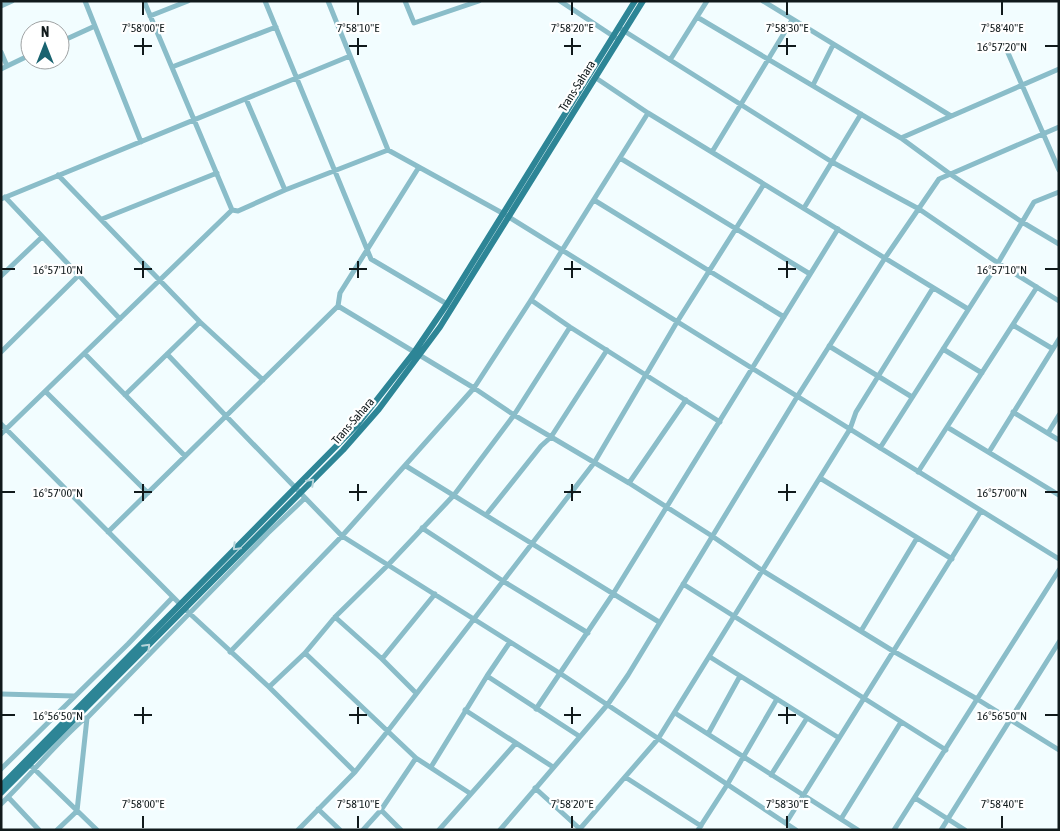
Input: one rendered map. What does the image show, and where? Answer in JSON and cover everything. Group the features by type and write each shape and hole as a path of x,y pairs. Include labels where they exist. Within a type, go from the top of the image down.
{"main road":[{"name":"Trans-Sahara","path":"622,30 635,1"},
{"name":"Trans-Sahara","path":"1,793 45,741 356,425 440,327 458,292 578,99 616,38 643,1"},
{"name":"Trans-Sahara","path":"578,99 596,78 616,38"},
{"name":"Trans-Sahara","path":"1,786 28,763 187,611 303,496 379,409 447,304 458,292"}],"street":[{"path":"1,6 12,1"},
{"path":"85,1 141,142"},
{"path":"144,1 232,210"},
{"path":"150,16 188,1"},
{"path":"265,1 371,259 447,304"},
{"path":"328,1 388,150 419,166 562,250 1059,559"},
{"path":"405,1 414,23 479,1"},
{"path":"560,1 616,38"},
{"path":"569,7 573,1"},
{"path":"670,60 707,1"},
{"path":"763,1 951,116"},
{"path":"697,17 901,138 950,174 1059,244"},
{"path":"712,152 792,20"},
{"path":"70,37 95,26"},
{"path":"172,67 276,28"},
{"path":"622,30 832,162 919,209 998,263 1059,301"},
{"path":"813,85 833,45"},
{"path":"1005,46 1059,170"},
{"path":"1,52 7,66"},
{"path":"120,319 2,198 350,56"},
{"path":"1,69 20,60"},
{"path":"901,138 1059,69"},
{"path":"596,78 648,113 968,309"},
{"path":"246,99 285,190"},
{"path":"230,652 342,536 474,388 648,113"},
{"path":"804,208 860,114"},
{"path":"500,830 608,704 628,675 797,397 885,258 939,179 1059,127"},
{"path":"1,434 232,210 238,210 388,150"},
{"path":"620,158 810,274"},
{"path":"108,532 338,306 340,293 419,166"},
{"path":"102,220 217,173"},
{"path":"58,175 200,322 263,380"},
{"path":"298,830 355,772 475,619 594,462 676,322 764,184"},
{"path":"880,448 998,263 1034,202 1059,192"},
{"path":"594,200 784,317"},
{"path":"536,709 613,594 838,229"},
{"path":"1,276 42,237"},
{"path":"1,352 79,275"},
{"path":"918,472 1037,287"},
{"path":"535,788 580,829 658,739 764,571 850,429 856,412 877,376 933,288"},
{"path":"531,300 570,327 720,422"},
{"path":"338,306 474,388 514,415 629,483 860,631 977,699 1059,750"},
{"path":"125,395 200,322"},
{"path":"1012,325 1053,349"},
{"path":"269,687 305,654 335,618 454,495 514,415 570,327"},
{"path":"988,452 1059,339"},
{"path":"829,346 912,397"},
{"path":"943,349 982,373"},
{"path":"486,515 541,446 551,437 607,350"},
{"path":"84,354 185,456"},
{"path":"167,354 342,536 608,704 796,830"},
{"path":"46,392 148,493"},
{"path":"629,483 686,400"},
{"path":"1013,412 1059,440"},
{"path":"1048,433 1059,415"},
{"path":"1,424 180,604"},
{"path":"947,427 1059,495"},
{"path":"406,466 659,622"},
{"path":"820,478 952,559"},
{"path":"786,823 981,511"},
{"path":"422,528 588,633"},
{"path":"860,631 917,538"},
{"path":"894,830 1059,570"},
{"path":"683,584 946,750"},
{"path":"382,659 435,594"},
{"path":"11,776 2,768 173,597"},
{"path":"1,804 36,770 70,732 85,718 88,718 187,611 269,687 355,772"},
{"path":"335,618 382,659 416,693"},
{"path":"431,767 510,642"},
{"path":"941,830 1059,642"},
{"path":"305,654 416,758 471,794"},
{"path":"710,657 839,738"},
{"path":"487,676 579,736"},
{"path":"708,734 740,676"},
{"path":"1,694 74,696"},
{"path":"625,777 699,828 727,785 776,699"},
{"path":"466,710 553,767"},
{"path":"675,713 858,830"},
{"path":"57,830 78,811 88,718"},
{"path":"771,774 807,718"},
{"path":"840,819 901,722"},
{"path":"37,734 45,741"},
{"path":"439,830 516,743"},
{"path":"363,830 381,810 416,758"},
{"path":"28,763 97,830"},
{"path":"8,797 39,830"},
{"path":"915,798 965,830"},
{"path":"318,809 340,830"},
{"path":"381,810 401,830"}]}
